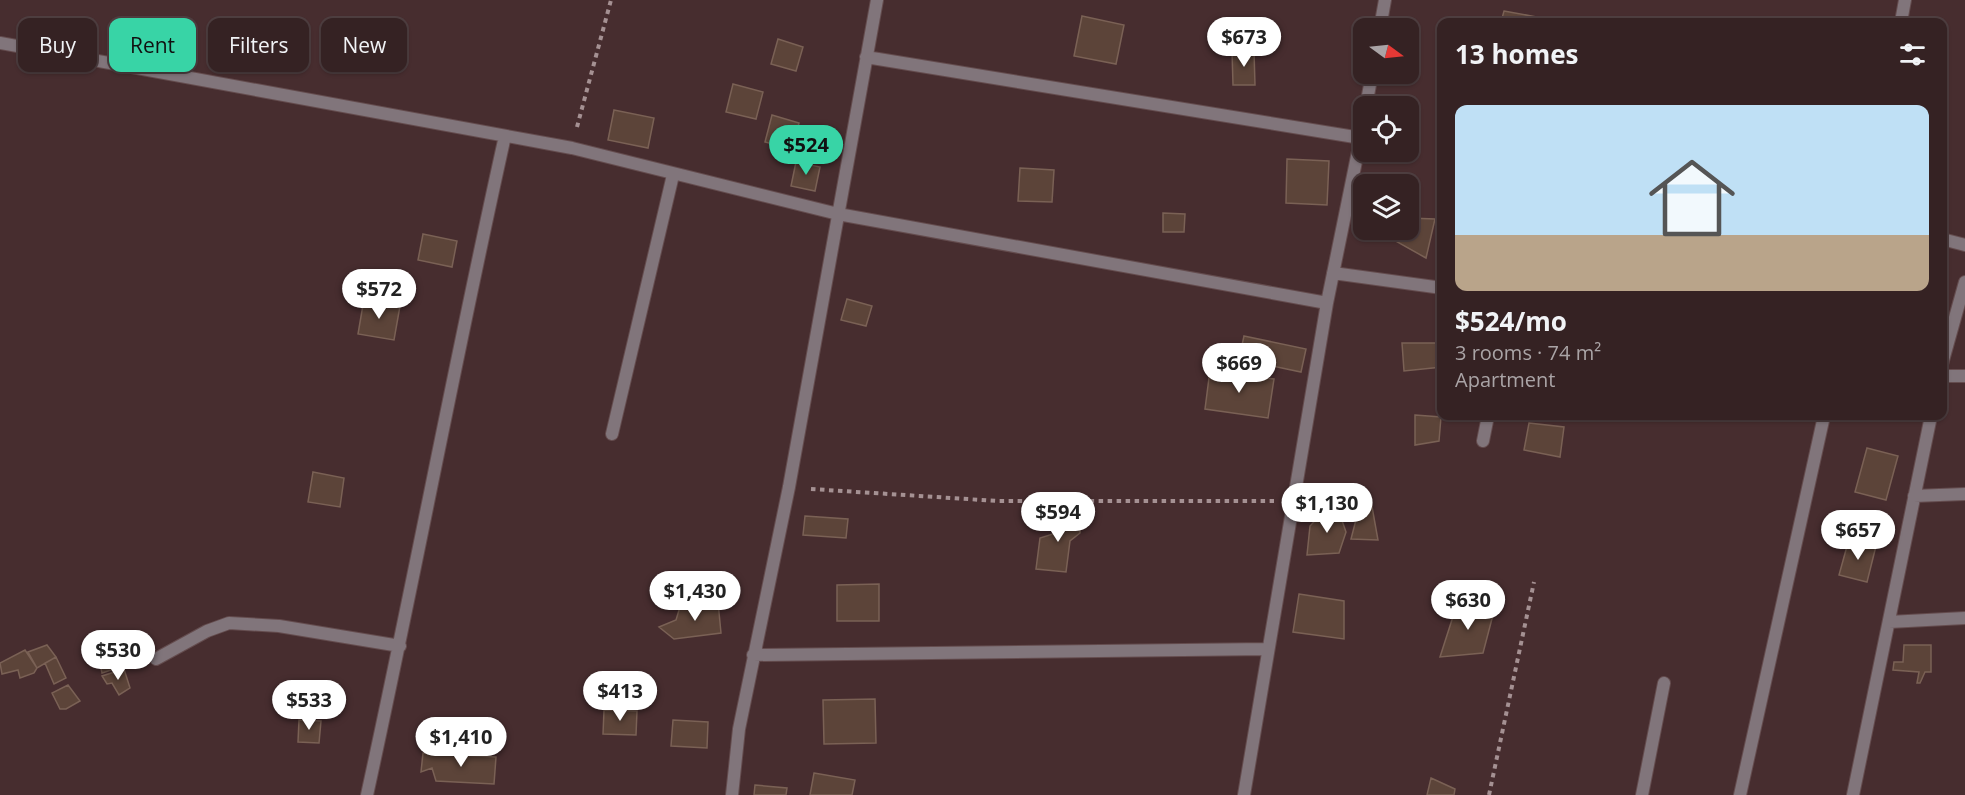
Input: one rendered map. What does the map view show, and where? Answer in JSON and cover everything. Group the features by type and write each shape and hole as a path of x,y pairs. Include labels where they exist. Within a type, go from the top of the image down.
{"street":[{"path":"732,795 739,729 789,487 877,0"},
{"path":"1382,18 1385,0"},
{"path":"1902,18 1905,0"},
{"path":"0,43 572,148 673,175 838,214 1327,303"},
{"path":"866,57 1353,137"},
{"path":"367,795 461,334 505,136"},
{"path":"1244,795 1327,303 1356,162"},
{"path":"612,434 673,175"},
{"path":"1947,240 1965,245"},
{"path":"1333,273 1437,287"},
{"path":"1947,346 1965,282"},
{"path":"1947,376 1965,376"},
{"path":"1483,441 1487,420"},
{"path":"1740,795 1823,420"},
{"path":"1853,795 1930,420"},
{"path":"1914,496 1965,494"},
{"path":"1889,622 1965,618"},
{"path":"156,659 207,631 229,623 279,626 399,646"},
{"path":"753,656 1267,649"},
{"path":"1642,795 1664,683"}],"path":[{"path":"572,148 611,0"},
{"path":"789,487 998,501 1293,501"},
{"path":"1489,795 1534,582"}],"building":[{"path":"1504,11 1537,17 1537,18 1502,18"},
{"path":"1082,16 1124,25 1116,64 1074,56"},
{"path":"778,39 803,47 796,71 771,64"},
{"path":"1232,51 1254,51 1255,85 1233,85"},
{"path":"733,84 763,92 756,119 726,112"},
{"path":"614,110 654,118 648,148 608,140"},
{"path":"772,115 799,123 792,149 765,142"},
{"path":"1287,159 1329,161 1327,205 1286,203"},
{"path":"796,162 820,167 815,191 791,186"},
{"path":"1020,168 1054,170 1052,202 1018,201"},
{"path":"1163,213 1185,214 1184,232 1163,232"},
{"path":"1419,218 1435,219 1426,258 1394,240 1419,240"},
{"path":"423,234 457,241 452,267 418,260"},
{"path":"364,299 400,306 394,340 358,334"},
{"path":"847,299 872,306 866,326 841,320"},
{"path":"1244,336 1306,349 1301,372 1239,359"},
{"path":"1402,343 1437,343 1437,368 1404,371"},
{"path":"1210,370 1274,379 1268,418 1205,409"},
{"path":"1415,415 1437,417 1437,420 1441,420 1439,441 1415,445"},
{"path":"1529,423 1564,427 1560,457 1524,450"},
{"path":"1867,448 1898,456 1886,500 1855,492"},
{"path":"313,472 344,478 340,507 308,502"},
{"path":"1371,501 1378,540 1351,539 1359,508"},
{"path":"1338,509 1346,532 1339,553 1307,555 1310,526 1325,510"},
{"path":"1053,514 1080,515 1080,533 1070,541 1066,572 1036,569 1040,538 1053,534"},
{"path":"805,516 848,519 846,538 803,535"},
{"path":"1849,539 1876,546 1867,582 1839,575"},
{"path":"879,584 879,621 837,621 837,585"},
{"path":"1299,594 1344,601 1344,639 1293,632"},
{"path":"1458,601 1494,611 1483,653 1440,657"},
{"path":"718,602 721,633 674,639 659,627 676,620 680,607"},
{"path":"112,644 123,666 102,673 96,645"},
{"path":"47,645 56,657 37,668 28,652"},
{"path":"1904,645 1931,645 1931,672 1925,672 1920,683 1917,683 1919,672 1893,670 1894,662 1903,662"},
{"path":"25,650 37,668 34,673 20,678 18,670 2,674 0,663"},
{"path":"56,657 66,678 54,684 45,663"},
{"path":"124,669 130,688 119,695 112,683 107,684 102,676"},
{"path":"68,685 80,701 66,709 60,709 52,693"},
{"path":"875,699 876,743 824,744 823,700"},
{"path":"604,710 637,711 636,735 603,734"},
{"path":"299,720 321,721 319,743 298,742"},
{"path":"673,720 708,722 707,748 671,746"},
{"path":"423,753 496,757 494,784 436,781 432,768 421,772"},
{"path":"814,773 855,780 852,795 810,795"},
{"path":"1431,778 1455,789 1454,795 1427,795"},
{"path":"755,785 787,788 786,795 754,795"}]}
